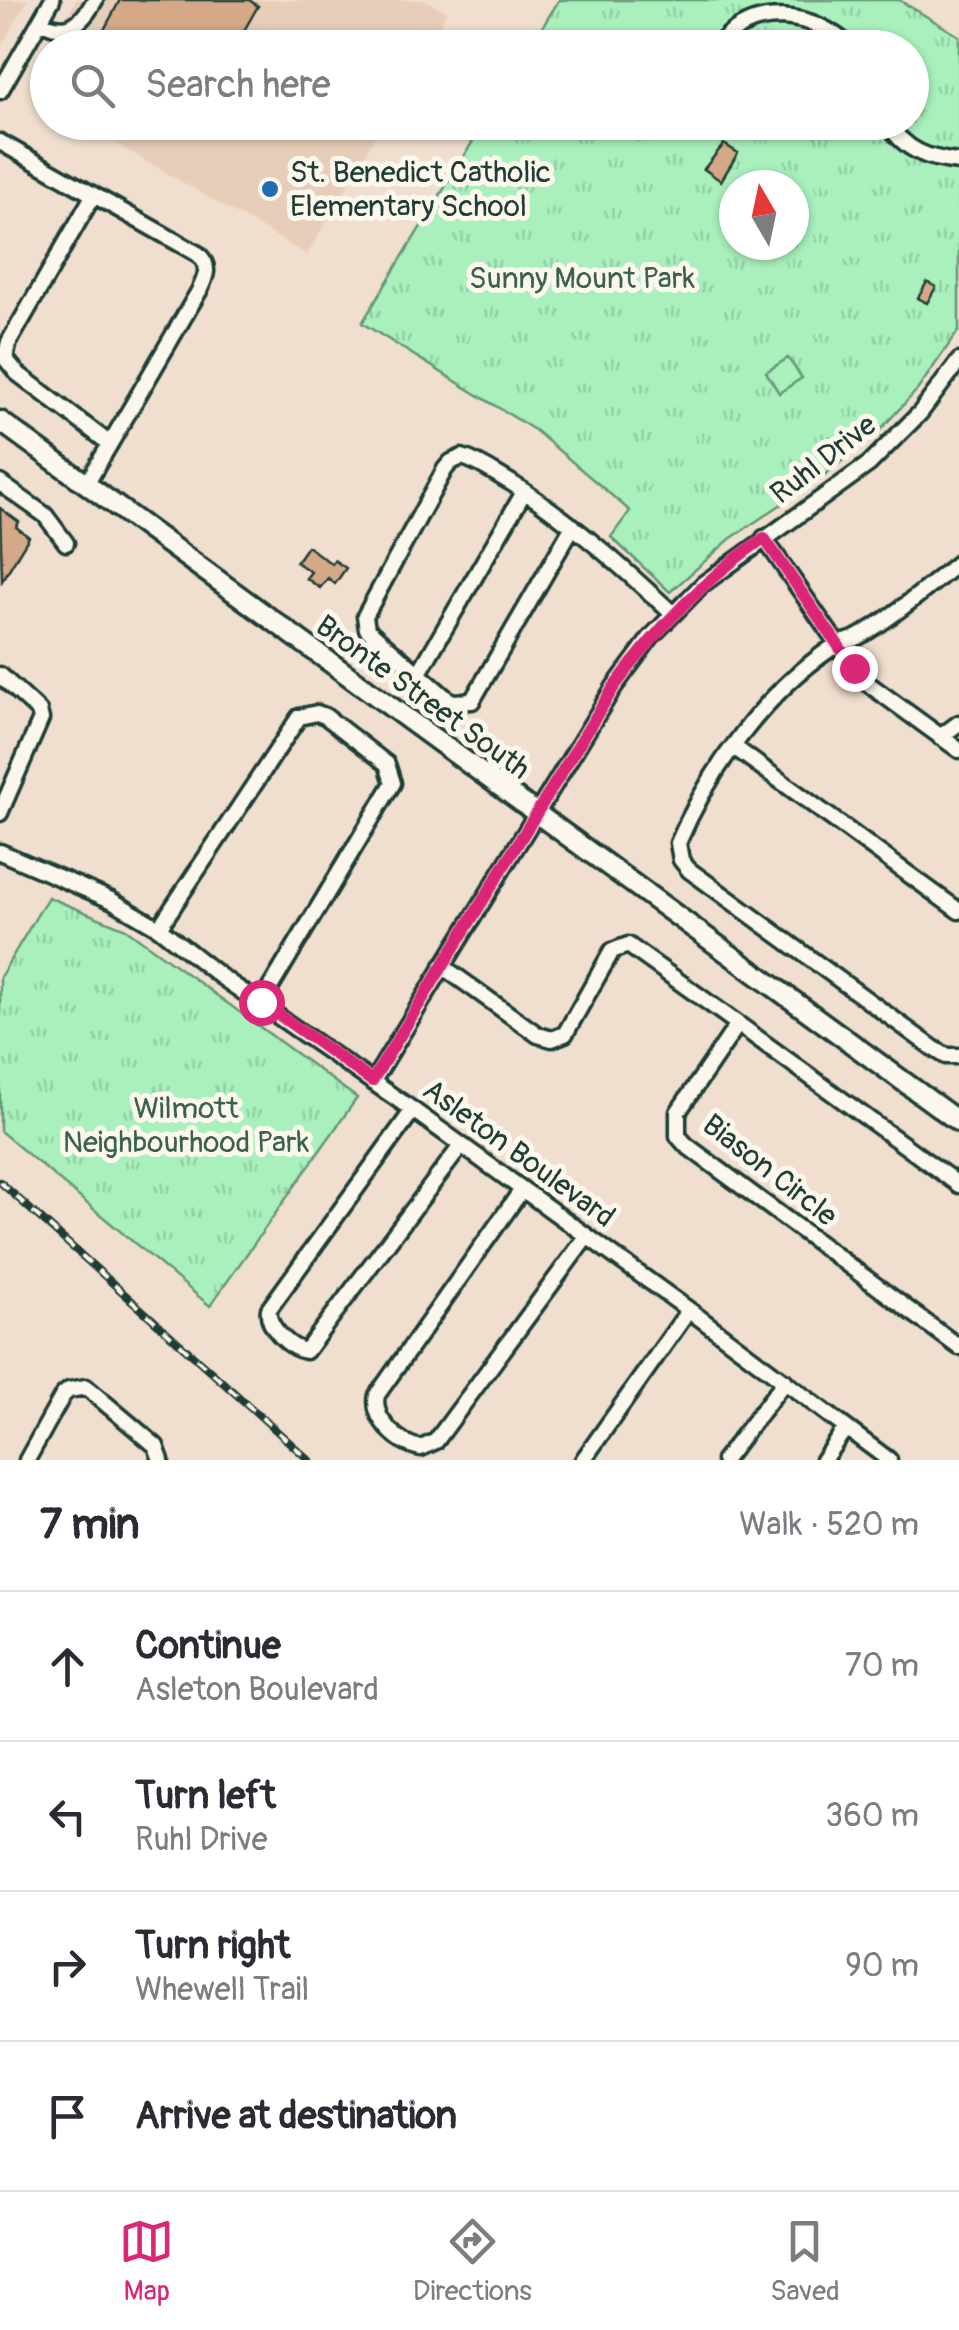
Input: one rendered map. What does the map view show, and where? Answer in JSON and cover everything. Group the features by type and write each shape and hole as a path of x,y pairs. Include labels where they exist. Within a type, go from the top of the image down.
{"main road":[{"name":"Bronte Street South","path":"1,422 959,1122"}],"street":[{"path":"35,30 52,0"},
{"path":"40,21 63,30 75,27 95,0"},
{"path":"732,30 746,23 784,16 828,30"},
{"path":"0,92 30,39"},
{"path":"901,140 918,154 959,162"},
{"path":"0,142 198,254 206,264 198,291 86,485"},
{"path":"94,196 8,342 6,358 17,373 110,444"},
{"name":"Ruhl Drive","path":"372,1081 614,687 673,614 703,584 869,464 926,406 959,361"},
{"path":"574,526 472,701 452,702 367,629 366,616 445,469 462,457 473,460 574,526 673,614"},
{"path":"0,483 45,516 66,542"},
{"path":"419,673 524,492"},
{"path":"764,538 868,682 959,750"},
{"path":"959,562 788,681 734,746 678,844 681,860 689,870 932,1048 946,1056 959,1056"},
{"path":"0,676 39,711 41,719 0,813"},
{"path":"159,928 299,717 317,713 325,716 387,764 393,784 261,1002"},
{"path":"940,737 959,723"},
{"path":"734,746 959,911"},
{"name":"Asleton Boulevard","path":"0,852 111,900 159,928 220,976 689,1310 890,1460"},
{"path":"442,966 538,1035 552,1039 565,1034 612,951 628,945 959,1185"},
{"name":"Biason Circle","path":"738,1024 678,1112 678,1136 959,1347"},
{"path":"413,1110 269,1310 271,1324 298,1350 306,1351 461,1146"},
{"path":"521,1191 375,1399 379,1419 408,1444 421,1448 436,1441 587,1236"},
{"path":"583,1460 689,1310"},
{"path":"724,1460 785,1380"},
{"path":"27,1460 64,1396 69,1390 86,1387 156,1446 161,1460"},
{"path":"823,1460 846,1428"}],"shaded area":[{"path":"0,0 28,0 0,48"},
{"path":"76,0 425,0 447,12 437,30 59,30"},
{"name":"St. Benedict Catholic Elementary School","path":"110,140 373,140 307,255"}],"green space":[{"name":"Sunny Mount Park","path":"559,0 899,0 959,36 959,330 918,389 878,432 826,474 730,539 670,592 611,537 630,511 536,431 362,323 474,140 929,140 929,30 540,30"},
{"path":"788,358 802,378 779,393 766,372"},
{"name":"Wilmott Neighbourhood Park","path":"48,897 126,929 357,1098 210,1306 0,1131 0,977"}],"building":[{"path":"120,0 249,0 258,6 244,30 104,30"},
{"path":"724,144 738,153 728,170 719,170 719,180 704,169"},
{"path":"927,282 936,287 927,303 918,298"},
{"path":"0,508 19,522 16,527 29,537 2,581"},
{"path":"307,546 332,564 334,560 346,568 335,584 328,578 320,588 306,578 311,572 296,562"}],"railway":[{"path":"0,1182 309,1460"}],"place":[{"name":"St. Benedict Catholic Elementary School","path":"270,189"}],"route":[{"path":"261,1002 372,1081 614,687 688,598 764,538 854,668"}]}
